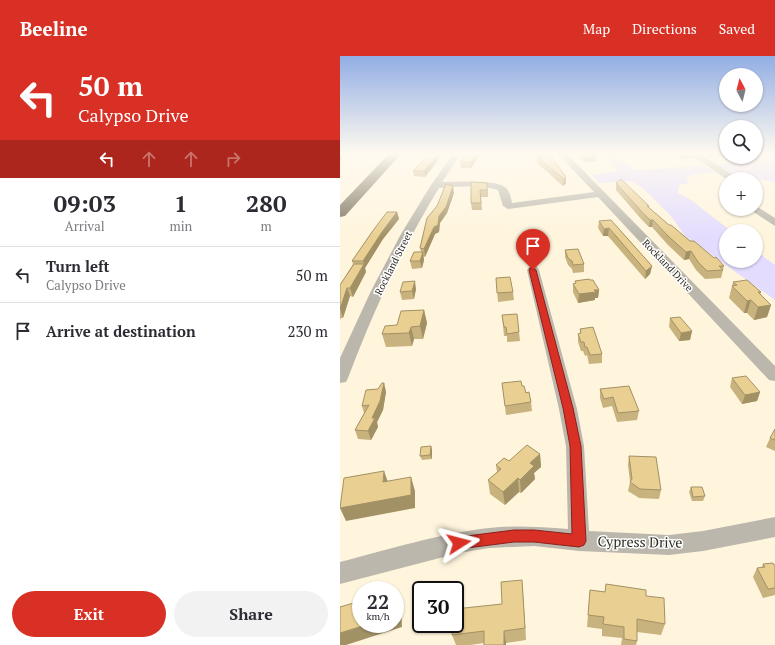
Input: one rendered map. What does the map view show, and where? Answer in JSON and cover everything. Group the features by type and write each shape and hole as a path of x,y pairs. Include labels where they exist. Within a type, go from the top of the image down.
{"highway":[{"path":"340,196 355,181"},
{"path":"340,213 370,181"}],"street":[{"name":"Rockland Street","path":"340,378 390,265 437,181"},
{"name":"Rockland Drive","path":"588,181 775,376"},
{"path":"435,185 482,185 499,187 504,192 508,206 600,194"},
{"path":"763,215 775,223"},
{"path":"533,270 568,408 575,446 579,541"},
{"name":"Cypress Drive","path":"340,573 459,543 489,538 534,536 579,541 669,545 703,541 775,527"}],"shaded area":[{"path":"598,181 624,181 599,183"},
{"path":"633,181 688,181 689,183 679,185 678,193 691,200 722,224 719,224 719,260 685,236 671,216 644,189"},
{"path":"763,256 775,265 775,300 730,268 763,268"}],"building":[{"path":"624,181 649,206 647,206 669,225 671,225 690,241 694,241 714,258 716,257 719,260 719,268 723,270 707,271 698,262 691,251 686,252 653,220 650,220 616,183"},
{"path":"471,182 487,183 487,190 480,190 481,203 471,203"},
{"path":"446,184 453,186 446,207 439,216 438,225 434,227 424,249 420,248 427,218 437,206"},
{"path":"387,212 397,212 363,261 352,261 372,232"},
{"path":"611,220 652,266 646,271 609,228 604,229 599,221"},
{"path":"578,249 584,264 573,265 565,250"},
{"path":"414,252 423,252 420,261 410,261"},
{"path":"354,264 364,264 350,288 347,288 340,309 340,285"},
{"path":"510,277 513,292 497,293 496,278"},
{"path":"589,279 593,280 599,290 594,290 596,292 579,294 573,284 576,283 575,281"},
{"path":"747,280 761,292 758,292 771,305 758,307 751,300 747,301 732,286 737,285 733,282"},
{"path":"415,281 412,291 400,292 403,282"},
{"path":"424,310 420,326 411,327 409,333 382,334 385,326 397,325 401,311"},
{"path":"517,314 519,332 507,334 502,315"},
{"path":"680,317 692,331 681,333 670,318"},
{"path":"593,327 602,354 590,355 584,342 581,342 578,334 581,333 580,329"},
{"path":"746,376 760,392 745,395 732,378"},
{"path":"521,381 526,393 529,392 531,402 505,406 502,383"},
{"path":"382,383 384,383 380,401 372,418 375,418 368,431 355,430 369,405 362,406 366,390 378,389"},
{"path":"629,386 639,411 618,413 613,397 604,399 600,389"},
{"path":"775,429 775,440 770,438"},
{"path":"527,445 540,454 530,463 534,466 520,480 518,478 503,492 488,480 501,469 496,465 504,458 509,461"},
{"path":"431,446 430,455 420,456 421,447"},
{"path":"629,456 656,457 661,490 640,489 630,482 632,479"},
{"path":"384,471 383,482 411,477 411,495 340,508 344,478"},
{"path":"691,487 702,487 705,496 693,497"},
{"path":"773,563 775,565 775,588 768,589 757,568 765,567 763,564"},
{"path":"522,580 525,628 504,631 504,645 484,645 484,631 452,635 452,633 464,633 464,608 502,604 501,582"},
{"path":"606,584 646,590 646,596 664,598 665,624 637,619 637,641 624,639 624,627 603,624 604,617 588,615 590,590 605,592"},
{"path":"352,603 352,629 340,633 340,607"}],"route":[{"path":"459,543 514,536 534,536 579,541 575,446 568,408 533,270"}]}
